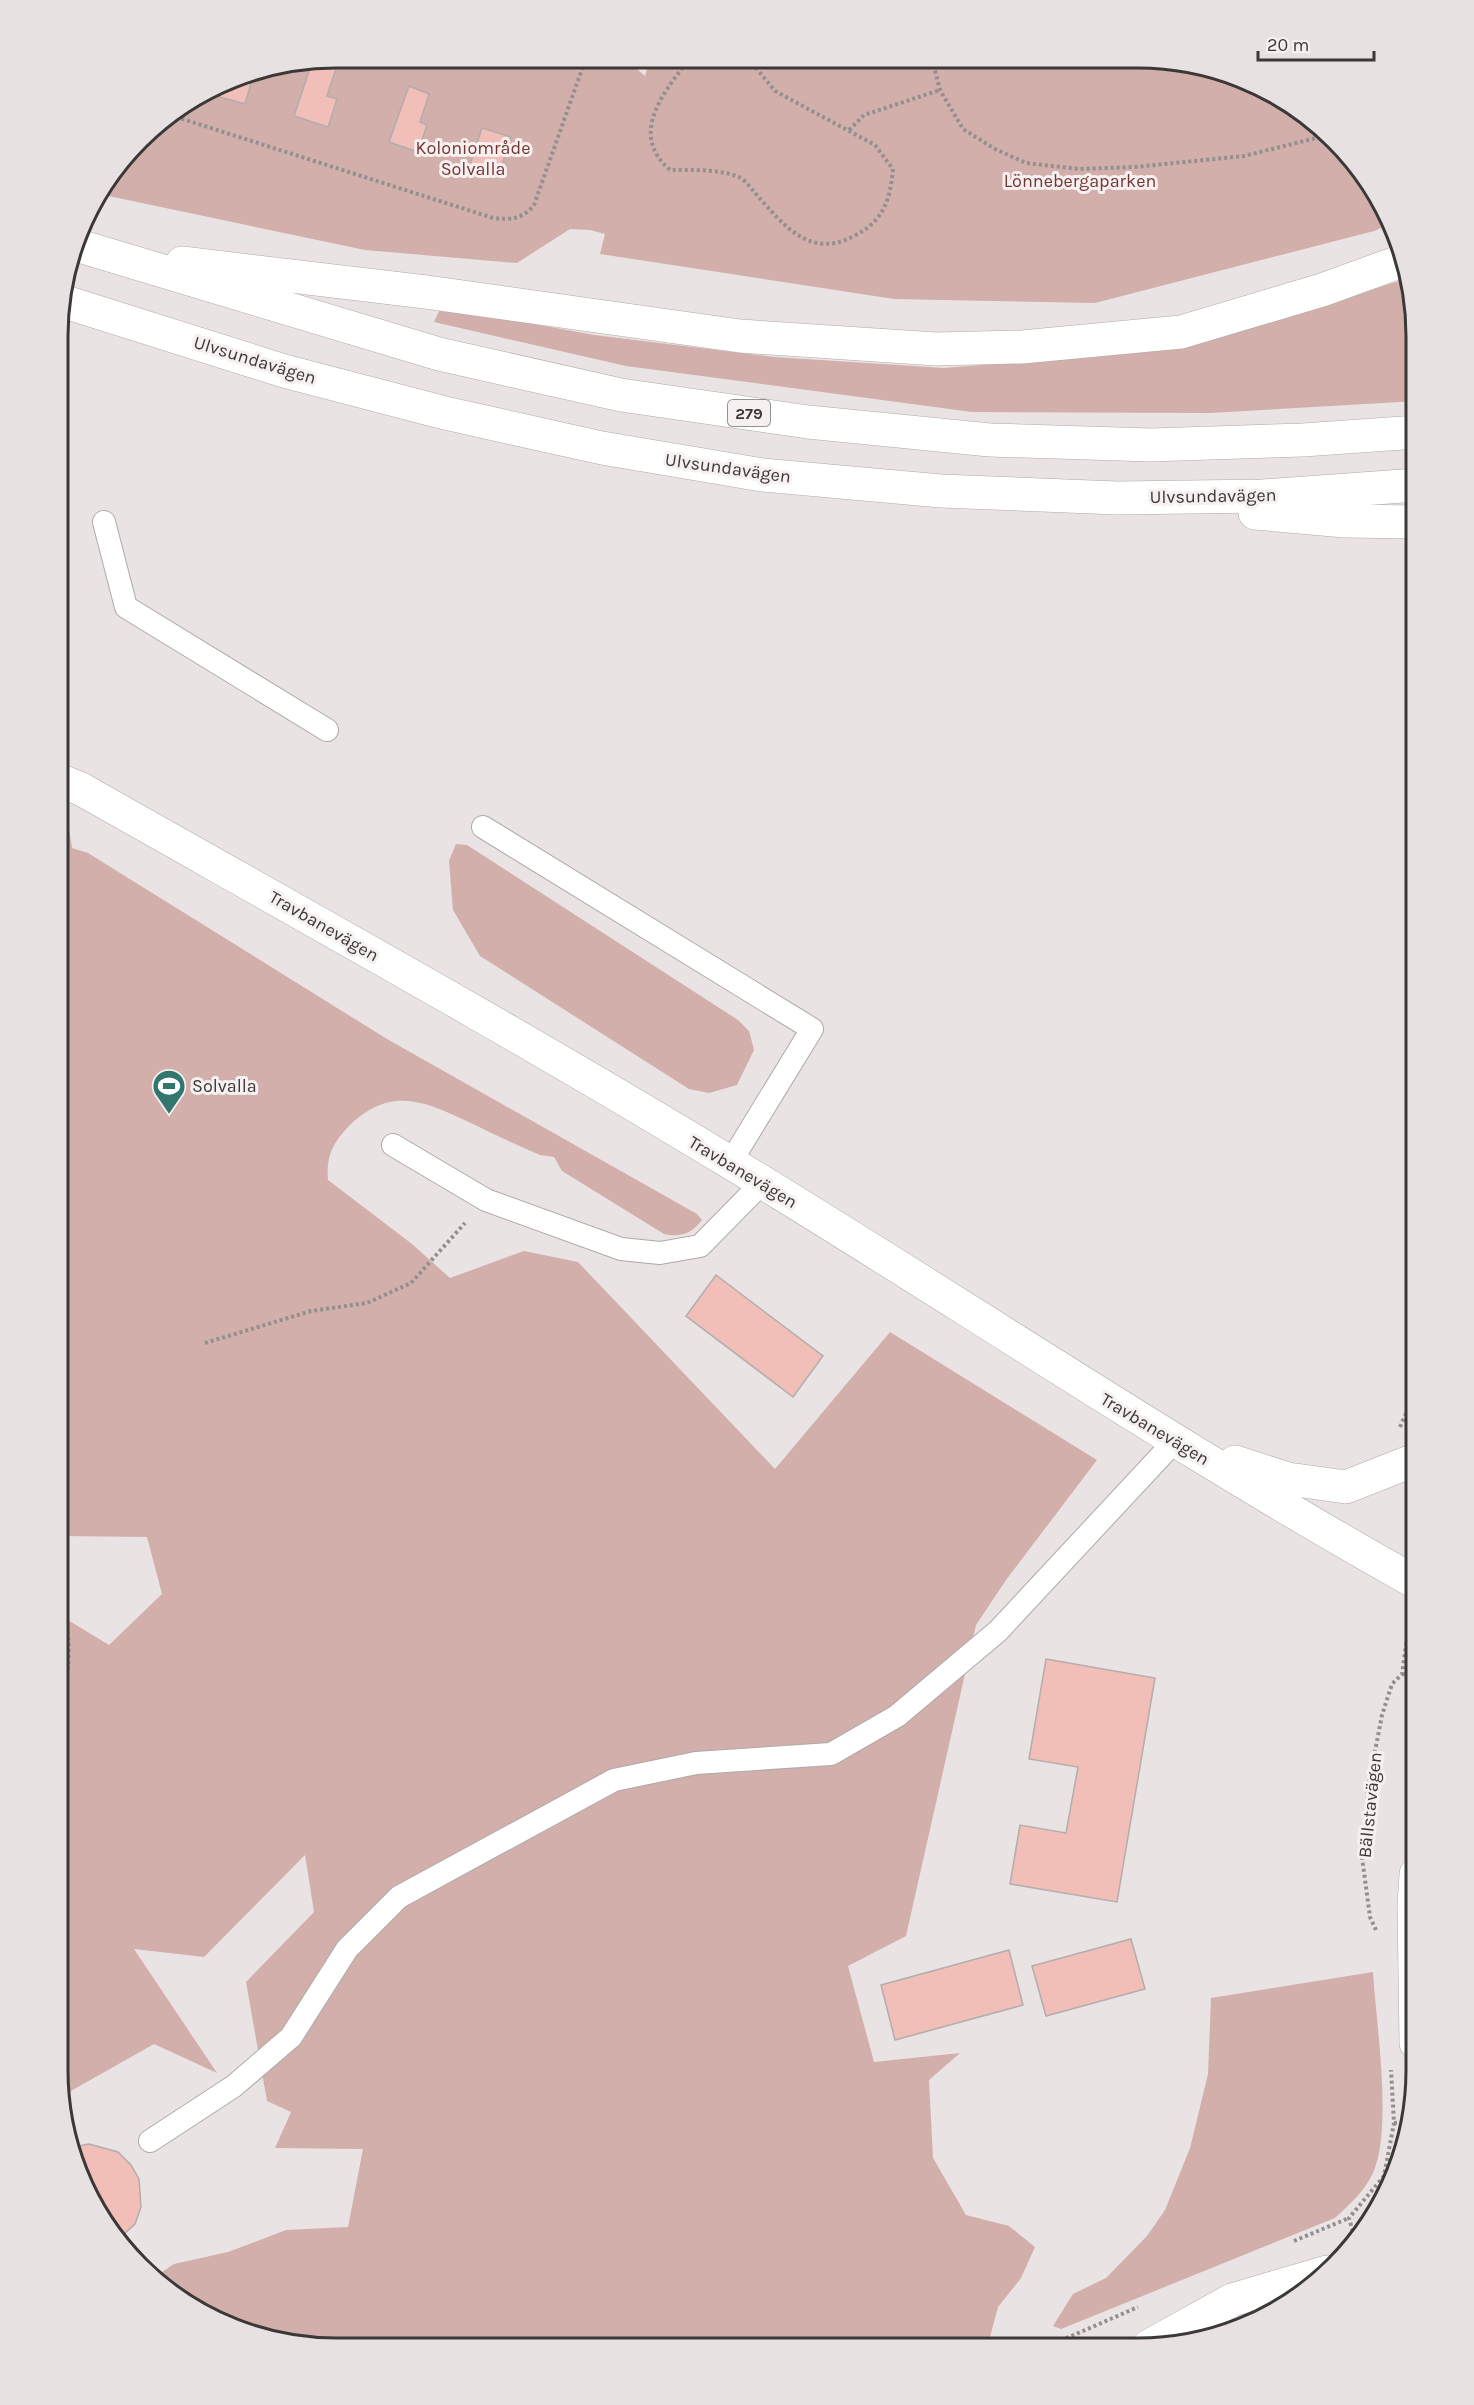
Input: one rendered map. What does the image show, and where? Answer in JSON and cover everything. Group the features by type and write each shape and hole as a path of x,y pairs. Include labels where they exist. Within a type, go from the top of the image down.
{"main road":[{"path":"88,249 426,292 740,336 936,349 1022,347 1181,332 1322,290 1396,263"},
{"name":"279","path":"88,249 439,354 621,395 808,422 990,440 1151,445 1303,440 1406,433"},
{"name":"Ulvsundavägen","path":"70,303 295,374 445,413 602,448 762,475 941,491 1118,498 1263,496 1406,486"},
{"path":"1020,494 1345,521 1406,522"},
{"name":"Travbanevägen","path":"70,784 374,954 730,1163 1174,1442 1406,1576"},
{"path":"1174,1442 1288,1479 1346,1487 1406,1463"},
{"path":"1168,2336 1232,2300 1307,2278"}],"lane":[{"path":"105,522 126,607 327,730"},
{"path":"483,827 812,1029 730,1163"},
{"path":"393,1145 486,1200 621,1249 660,1253 700,1246 762,1183"},
{"path":"150,2141 234,2086 291,2037 347,1949 399,1897 614,1780 696,1763 831,1754 897,1716 998,1631 1174,1442"}],"path":[{"path":"179,118 493,218 510,219 526,214 534,205 582,68"},
{"path":"682,68 658,100 650,132 658,160 670,170 699,170 741,178 789,231 814,244 842,243 870,228 890,199 894,169 875,145 775,91 756,68"},
{"path":"934,68 940,90 963,129 995,149 1026,163 1079,169 1135,167 1244,156 1319,137"},
{"path":"849,130 864,115 940,90"},
{"path":"205,1343 311,1311 367,1303 411,1283 486,1200"},
{"name":"Bällstavägen","path":"1378,1934 1370,1917 1362,1857 1368,1788 1382,1715 1392,1684 1402,1674 1406,1648"},
{"path":"1402,1674 1406,1675"},
{"path":"1353,2231 1349,2218 1384,2176 1394,2123 1391,2066"},
{"path":"1394,2123 1401,2123"}],"green space":[{"name":"Lönnebergaparken","path":"318,68 636,68 645,76 647,68 1156,68 1208,77 1241,88 1273,103 1302,123 1328,146 1351,172 1371,201 1383,227 1095,303 894,299 600,254 605,234 590,230 570,229 517,263 365,250 107,196 123,172 146,146 172,123 201,103 249,82 300,70"},
{"path":"1400,281 1406,318 1406,402 1210,413 972,412 626,366 434,322 441,307 594,335 774,357 944,368 1178,349"},
{"path":"68,821 72,848 88,853 387,1039 697,1214 702,1220 686,1233 664,1234 562,1171 554,1157 540,1155 456,1116 424,1104 394,1101 379,1105 348,1127 338,1139 329,1158 328,1180 412,1244 450,1278 524,1251 578,1262 775,1469 890,1332 1097,1460 1006,1580 976,1625 906,1936 848,1966 874,2062 960,2053 929,2080 933,2158 966,2215 1009,2226 1035,2247 1021,2278 998,2307 990,2338 318,2337 266,2328 233,2317 201,2302 161,2273 174,2264 228,2252 286,2230 348,2227 363,2149 275,2148 291,2112 267,2101 246,1982 314,1912 305,1855 204,1957 134,1949 217,2073 154,2044 69,2092 68,1620 109,1645 162,1594 147,1537 68,1536"},
{"path":"456,844 467,845 738,1020 749,1031 754,1050 737,1085 709,1093 689,1089 480,956 453,910 449,861"},
{"path":"1373,1972 1382,2075 1382,2130 1379,2154 1373,2173 1356,2197 1335,2218 1061,2329 1053,2326 1073,2294 1106,2278 1147,2236 1165,2210 1190,2148 1208,2074 1211,1998"}],"building":[{"path":"336,68 327,96 337,99 328,127 294,116 310,69"},
{"path":"252,81 245,104 215,96"},
{"path":"409,86 429,94 420,122 427,125 418,152 389,142"},
{"path":"482,128 511,137 498,177 469,168"},
{"path":"716,1275 823,1356 793,1397 686,1316"},
{"path":"1046,1659 1155,1678 1117,1902 1010,1884 1020,1825 1066,1833 1078,1767 1029,1759"},
{"path":"1131,1939 1145,1989 1046,2016 1032,1966"},
{"path":"1009,1950 1023,2005 895,2040 881,1985"},
{"path":"89,2144 118,2152 131,2165 139,2179 141,2207 135,2224 124,2234 103,2204 79,2146"}],"place":[{"name":"Solvalla","path":"169,1115"}],"park label":[{"name":"Koloniområde Solvalla","path":"473,158"}]}
